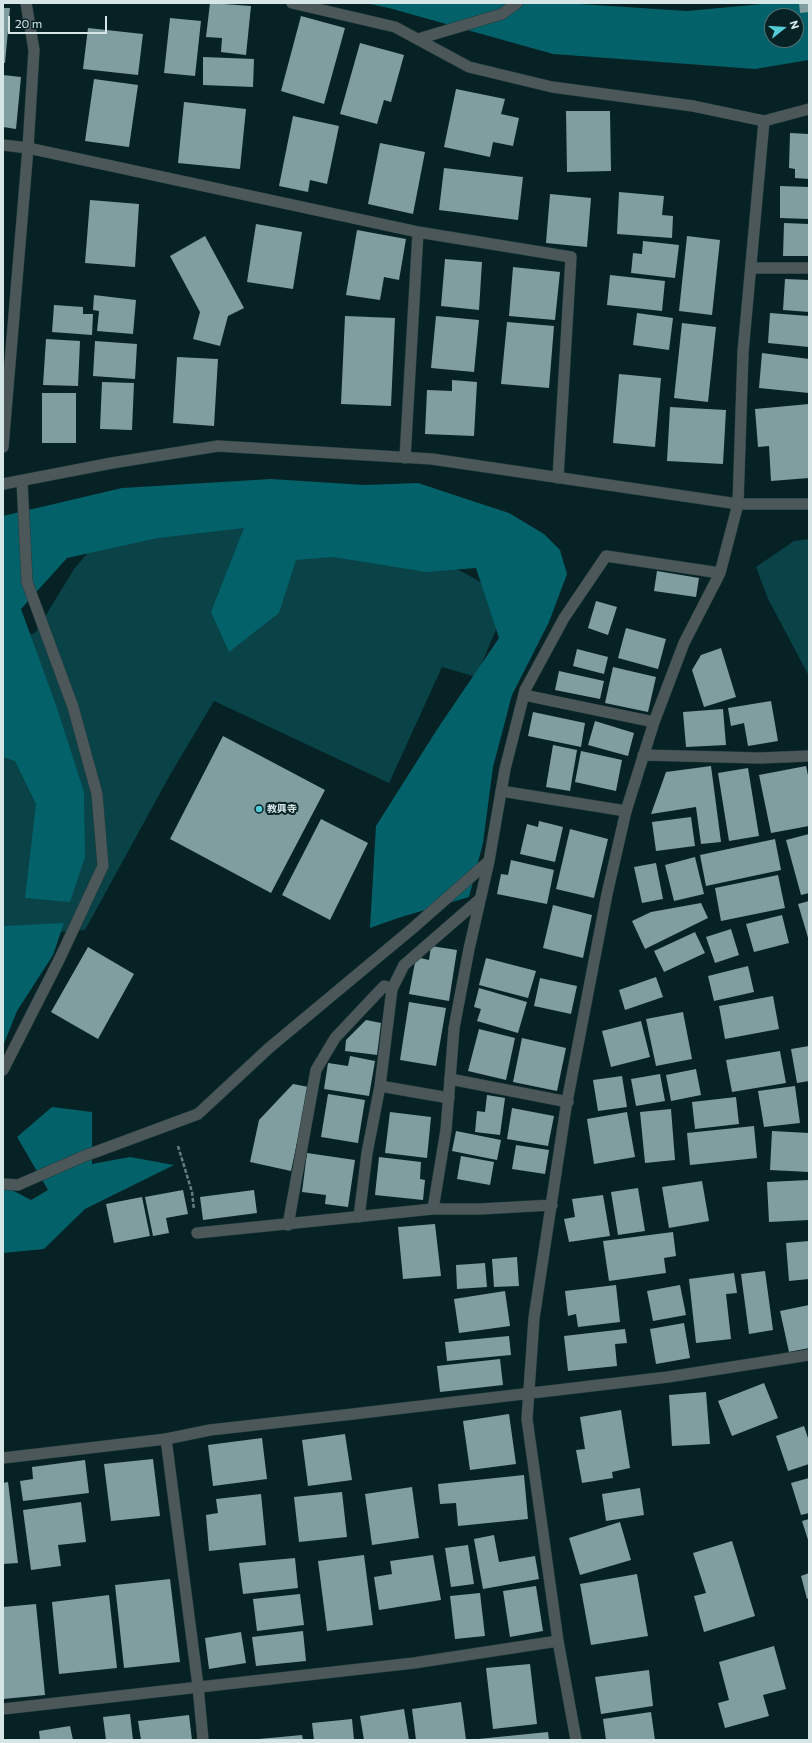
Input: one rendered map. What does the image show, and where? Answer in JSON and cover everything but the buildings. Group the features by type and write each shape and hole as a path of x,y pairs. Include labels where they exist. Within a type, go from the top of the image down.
{"street":[{"path":"3,448 28,148 34,50 26,3"},
{"path":"292,3 395,27 470,67 552,87 693,106 764,121 809,109"},
{"path":"418,39 502,14 517,3"},
{"path":"576,1740 558,1641 527,1419 534,1318 568,1102 606,894 626,811 654,722 684,642 720,573 738,504 743,352 764,121"},
{"path":"3,145 28,148 418,232 571,257 558,478"},
{"path":"405,458 418,232"},
{"path":"751,268 809,268"},
{"path":"3,484 112,463 218,446 432,459 738,504 809,504"},
{"path":"3,1070 59,960 103,866 97,794 73,707 27,582 22,481"},
{"path":"433,1210 446,1130 454,1028 468,949 489,861 504,769 525,690 564,618 606,556 720,573"},
{"path":"524,695 654,722"},
{"path":"643,755 760,758 809,756"},
{"path":"501,791 626,811"},
{"path":"3,1184 18,1185 82,1157 198,1114 269,1048 413,928 489,861"},
{"path":"359,1217 366,1153 380,1086 392,989 404,965 480,899"},
{"path":"288,1225 316,1070 335,1038 384,986 392,989"},
{"path":"450,1079 568,1102"},
{"path":"380,1086 449,1098"},
{"path":"197,1233 433,1210 480,1210 552,1205"},
{"path":"3,1458 166,1439 210,1430 668,1376 809,1355"},
{"path":"166,1439 198,1686 203,1740"},
{"path":"3,1709 198,1686 414,1664 558,1641"}],"path":[{"path":"171,1124 192,1192"}],"shaded area":[{"path":"365,3 564,3 687,11 773,3 809,3 809,60 755,69 553,54 389,8"},
{"path":"271,479 365,485 418,483 509,513 544,534 560,550 567,574 549,622 512,695 493,767 483,843 469,897 370,928 376,826 438,728 499,638 476,568 426,572 333,557 296,560 279,613 229,652 211,612 244,528 158,538 67,558 21,609 57,708 84,792 85,857 70,902 25,898 36,804 15,761 3,757 3,516 122,488"},
{"path":"199,511 391,535 470,576 509,599 476,677 442,667 389,783 214,701 170,775 85,930 3,936 3,644 35,633 74,569 103,535"},
{"path":"809,539 809,676 768,599 756,567 794,541"},
{"path":"64,923 53,955 17,1011 3,1046 3,926"},
{"path":"52,1107 92,1112 92,1164 130,1157 174,1165 85,1209 44,1249 3,1253 3,1189 12,1190 31,1200 48,1190 17,1137"}],"place":[{"name":"教興寺","path":"259,809"}]}
